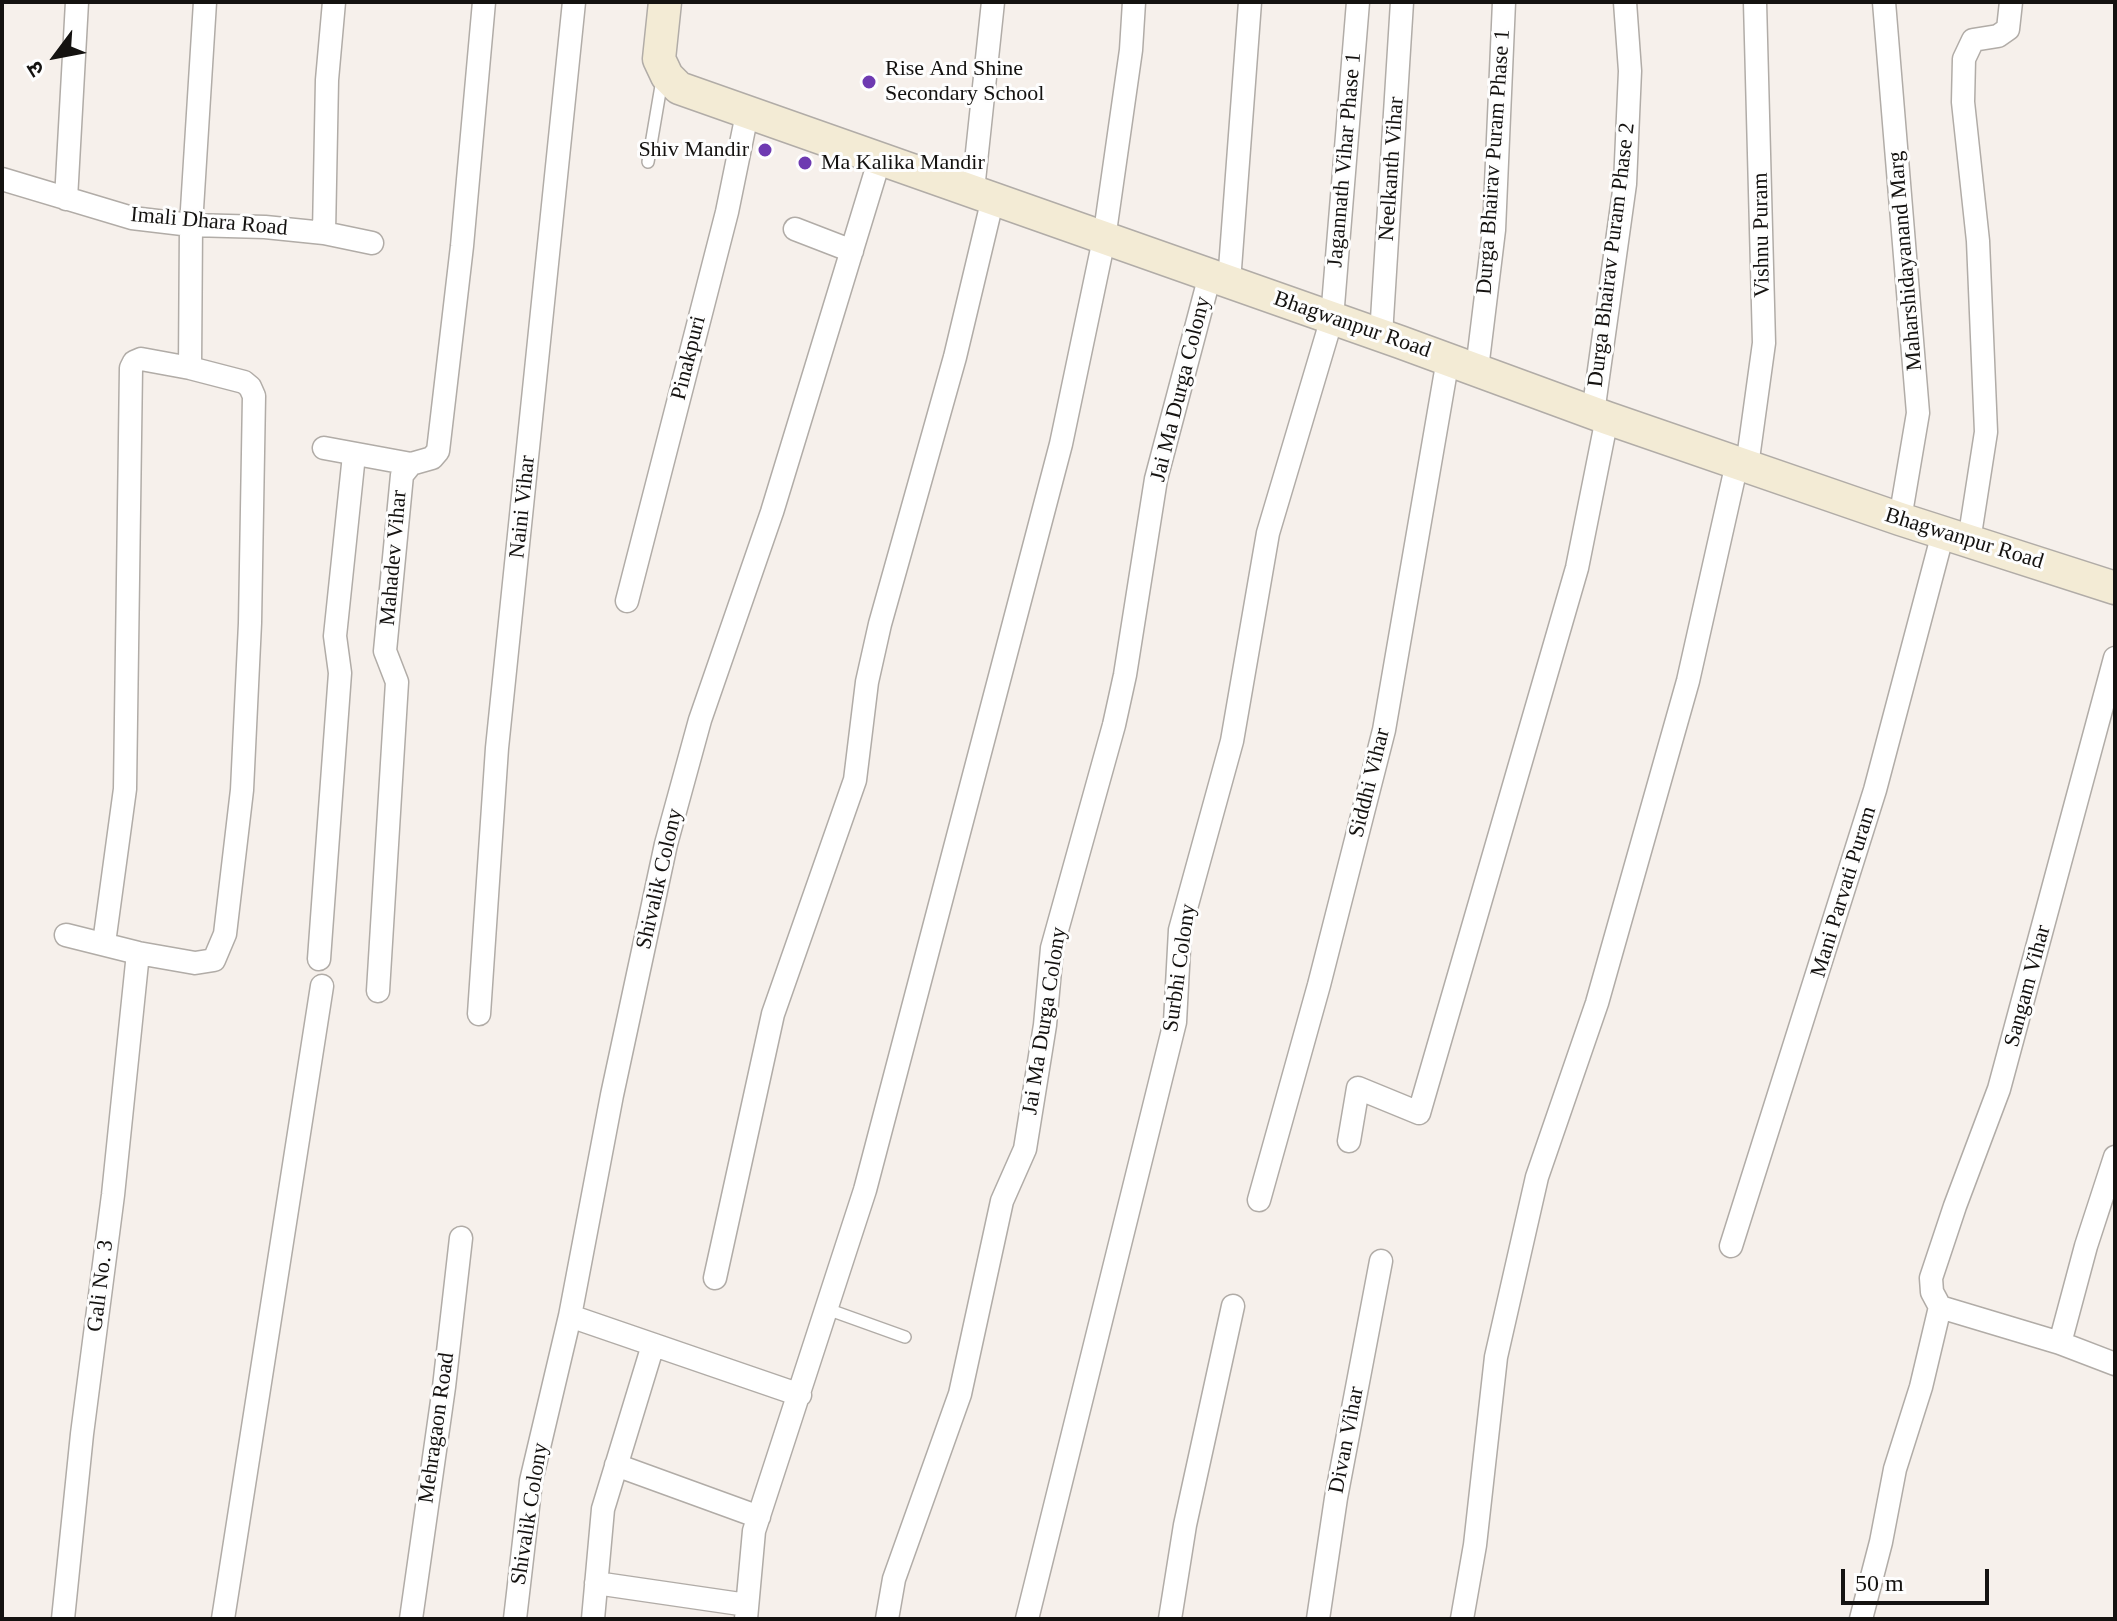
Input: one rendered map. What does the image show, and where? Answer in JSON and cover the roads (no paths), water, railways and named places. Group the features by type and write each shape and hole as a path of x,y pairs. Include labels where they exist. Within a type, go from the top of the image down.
{"street":[{"path":"66,199 77,2"},
{"path":"190,368 191,225 205,2"},
{"path":"324,233 327,80 334,2"},
{"name":"Mahadev Vihar","path":"378,991 397,682 385,651 402,475 411,464 432,458 438,451 462,246 484,2"},
{"name":"Naini Vihar","path":"479,1014 497,748 574,2"},
{"path":"664,69 659,59 665,2"},
{"path":"715,1278 773,1014 855,780 867,682 880,624 955,357 983,194 993,2"},
{"path":"596,1583 747,1612 754,1531 865,1190 1061,444 1104,239 1131,50 1134,2"},
{"name":"Jai Ma Durga Colony","path":"887,1619 894,1579 960,1394 1002,1201 1025,1149 1045,1025 1052,948 1114,725 1128,660 1156,479 1219,278 1250,2"},
{"name":"Jagannath Vihar Phase 1","path":"1332,318 1358,2"},
{"name":"Neelkanth Vihar","path":"1381,335 1402,2"},
{"name":"Durga Bhairav Puram Phase 1","path":"1463,364 1494,230 1504,2"},
{"name":"Durga Bhairav Puram Phase 2","path":"1349,1141 1358,1088 1419,1113 1577,568 1600,416 1625,184 1630,71 1625,2"},
{"name":"Vishnu Puram","path":"1462,1619 1475,1545 1496,1357 1537,1177 1597,1003 1684,697 1742,464 1764,343 1755,2"},
{"name":"Maharshidayanand Marg","path":"1884,2 1918,413 1900,519"},
{"name":"Mani Parvati Puram","path":"1731,1246 1956,537 1986,432 1978,241 1963,102 1964,59 1973,40 1998,36 2008,29 2011,2"},
{"name":"Bhagwanpur Road","path":"664,69 679,88 747,114 983,194 1463,364 1600,416 1900,519 2115,588"},
{"name":"Pinakpuri","path":"627,601 727,212 747,114"},
{"name":"Shivalik Colony","path":"515,1619 531,1481 570,1316 612,1095 666,844 700,720 772,512 880,158"},
{"name":"Imali Dhara Road","path":"2,179 132,218 324,233 372,243"},
{"path":"795,229 852,251"},
{"name":"Surbhi Colony","path":"1027,1619 1175,1022 1180,930 1232,741 1268,533 1332,318"},
{"path":"66,935 195,963 214,960 225,934 242,790 250,623 254,396 244,382 141,359 134,362 131,368 125,789 104,943"},
{"name":"Siddhi Vihar","path":"1259,1200 1319,985 1384,730 1463,364"},
{"path":"324,448 411,464"},
{"path":"319,959 340,673 335,636 354,455"},
{"name":"Sangam Vihar","path":"1940,1307 1932,1292 1931,1278 1999,1089 2115,658"},
{"name":"Gali No. 3","path":"63,1619 138,953"},
{"path":"223,1619 322,986"},
{"path":"2060,1343 2086,1246 2115,1157"},
{"name":"Mehragaon Road","path":"411,1619 444,1387 461,1238"},
{"name":"Divan Vihar","path":"1318,1619 1336,1498 1381,1261"},
{"path":"1170,1619 1185,1525 1233,1306"},
{"path":"1861,1619 1881,1542 1895,1469 1921,1387 1940,1307 2060,1343 2115,1364"},
{"path":"570,1316 800,1395"},
{"path":"593,1619 599,1529 607,1490 653,1345"},
{"path":"616,1465 759,1517"}],"lane":[{"path":"648,162 664,69"},
{"path":"827,1309 905,1337"}],"place":[{"name":"Rise And Shine Secondary School","path":"869,82"},
{"name":"Shiv Mandir","path":"765,150"},
{"name":"Ma Kalika Mandir","path":"805,163"}]}
